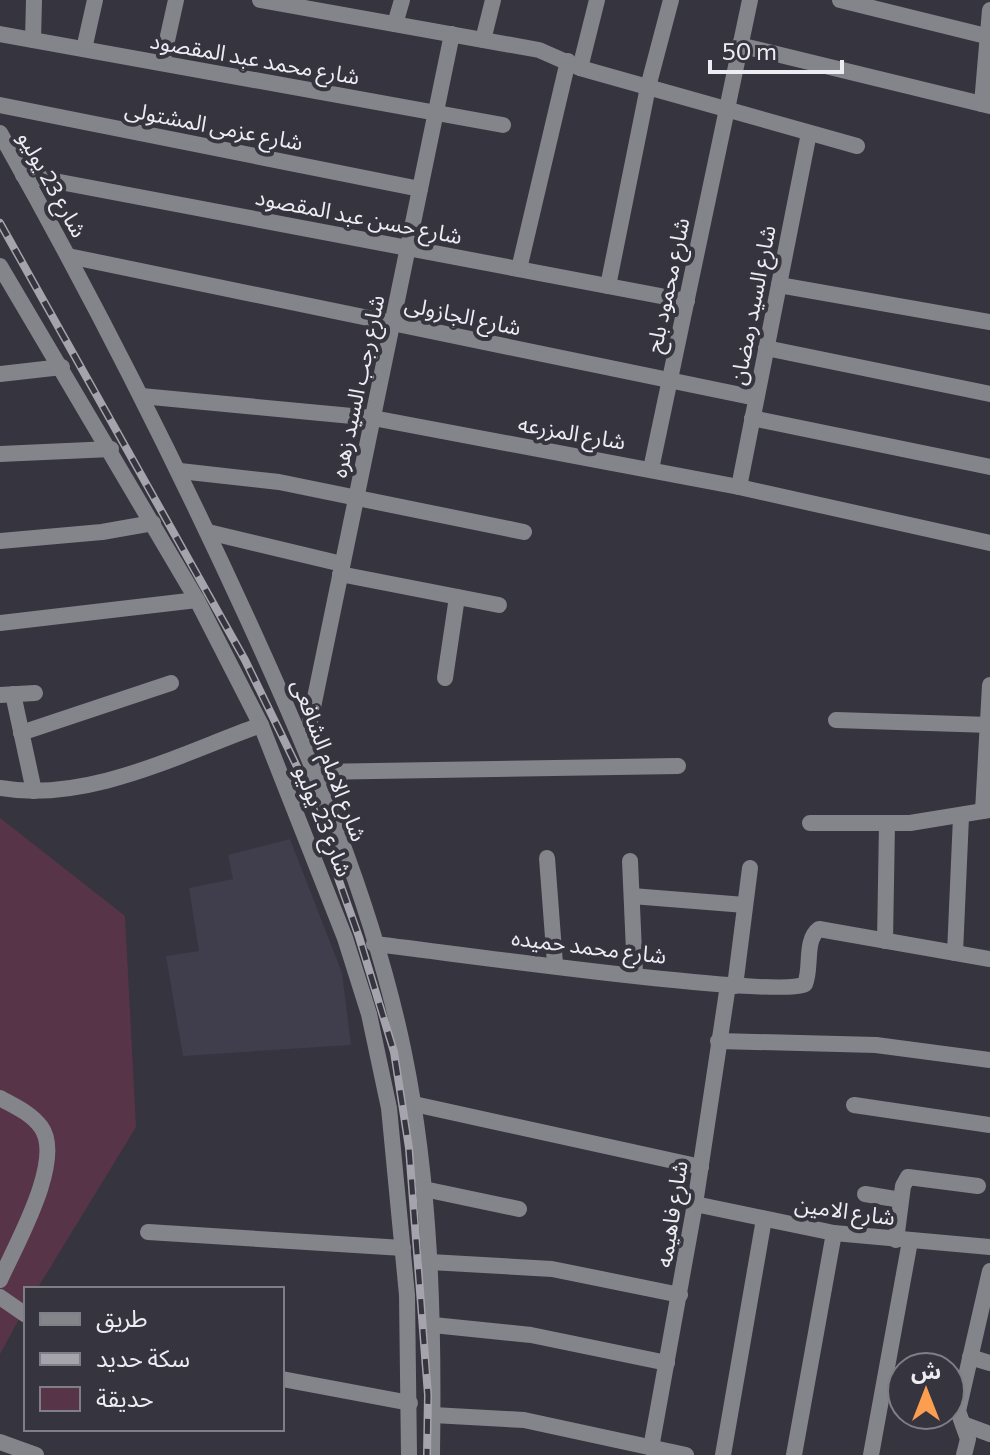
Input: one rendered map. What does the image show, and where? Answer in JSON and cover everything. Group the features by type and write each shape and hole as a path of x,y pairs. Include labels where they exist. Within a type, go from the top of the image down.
{"street":[{"path":"33,40 34,0"},
{"path":"84,49 95,0"},
{"path":"162,63 176,0"},
{"path":"260,0 305,4 539,50 574,65 857,146"},
{"path":"395,24 402,0"},
{"path":"483,40 493,0"},
{"path":"519,269 574,65 597,0"},
{"path":"608,286 648,87 671,0"},
{"name":"شارع محمود بلح","path":"651,469 750,0"},
{"path":"840,0 989,37"},
{"path":"739,45 986,105 990,10"},
{"name":"شارع محمد عبد المقصود","path":"0,34 503,125"},
{"name":"شارع رجب السيد زهره","path":"305,746 452,34"},
{"name":"شارع عزمى المشتولى","path":"0,105 420,189"},
{"name":"شارع 23 يوليو","path":"0,133 68,256"},
{"name":"شارع السيد رمضان","path":"739,487 809,133"},
{"name":"شارع حسن عبد المقصود","path":"23,175 687,301"},
{"name":"شارع الجازولى","path":"68,256 756,398"},
{"name":"شارع الامام الشافعى","path":"68,256 180,471 305,746 390,996 414,1104 424,1189 433,1325 432,1455"},
{"name":"شارع 23 يوليو","path":"0,266 6,283 62,367 197,600 261,725 323,878 364,994 389,1108 403,1248 410,1403 409,1455"},
{"path":"779,285 990,322"},
{"path":"766,348 990,394"},
{"path":"0,374 62,367"},
{"name":"شارع المزرعه","path":"141,396 373,418 651,469 990,543"},
{"path":"752,418 990,467"},
{"path":"0,454 111,449"},
{"path":"180,471 279,482 524,532"},
{"path":"0,541 102,532 153,523"},
{"path":"208,532 341,569 499,605"},
{"path":"445,678 457,597"},
{"path":"0,623 197,600"},
{"path":"21,733 171,683"},
{"path":"810,823 887,823 961,817 986,811 990,685"},
{"path":"34,791 21,733 6,695 35,693"},
{"path":"836,720 988,725"},
{"path":"0,788 34,791 96,783 261,725"},
{"path":"315,772 678,766"},
{"path":"955,953 961,817"},
{"path":"887,823 885,941 990,959"},
{"path":"547,858 555,964"},
{"path":"630,861 635,974"},
{"name":"شارع فاهيمه","path":"651,1448 680,1295 718,1041 731,986 750,868"},
{"path":"632,896 745,905"},
{"name":"شارع محمد حميده","path":"374,944 731,986 799,988 808,978 811,937 819,929 885,941"},
{"path":"718,1041 876,1045 990,1060"},
{"path":"0,1098 33,1117 43,1129 48,1145 45,1177 0,1280"},
{"path":"414,1104 701,1167"},
{"path":"854,1105 990,1125"},
{"path":"871,1455 903,1240 901,1200 908,1177 978,1186"},
{"path":"424,1189 519,1209"},
{"path":"865,1194 901,1200"},
{"name":"شارع الامين","path":"695,1204 834,1233 990,1247"},
{"path":"723,1455 764,1219"},
{"path":"148,1232 403,1248"},
{"path":"794,1455 834,1233"},
{"path":"430,1262 552,1269 680,1295"},
{"path":"966,1375 990,1271"},
{"path":"0,1297 24,1314"},
{"path":"433,1325 531,1335 667,1363"},
{"path":"970,1357 990,1363"},
{"path":"284,1379 410,1403"},
{"path":"433,1415 524,1420 686,1455"},
{"path":"966,1425 990,1434"},
{"path":"964,1455 968,1439 965,1431"},
{"path":"0,1442 36,1455"}],"shaded area":[{"path":"290,839 342,973 351,1045 183,1056 166,956 199,951 189,888 233,879 228,855"}],"green space":[{"path":"0,818 125,916 136,1127 38,1287 24,1287 24,1310 0,1354"}],"railway":[{"path":"0,223 245,660 303,779 359,937 394,1052 409,1148 428,1395 427,1455"}]}
